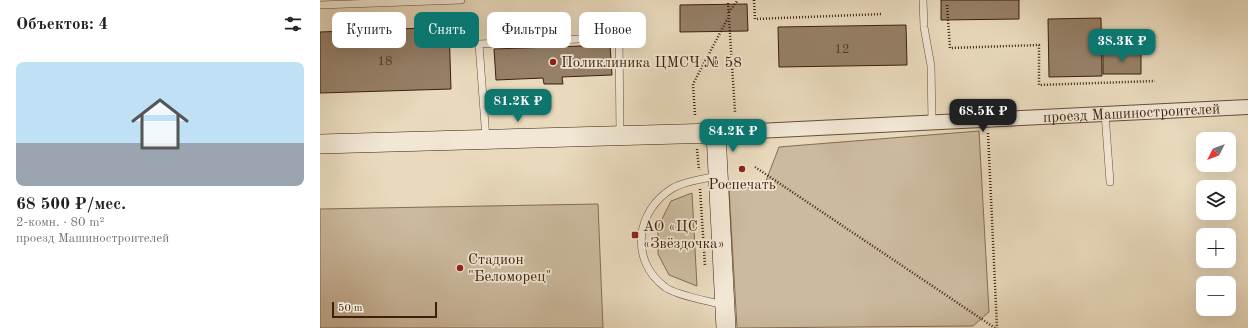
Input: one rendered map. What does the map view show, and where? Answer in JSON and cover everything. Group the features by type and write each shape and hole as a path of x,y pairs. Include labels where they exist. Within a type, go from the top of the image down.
{"street":[{"name":"проезд Машиностроителей","path":"320,144 716,133 1248,107"},
{"path":"716,133 726,328"}],"lane":[{"path":"320,5 461,0"},
{"path":"923,0 924,27 931,66 932,122"},
{"path":"486,139 479,44 619,37 620,136"},
{"path":"1105,113 1110,182"},
{"path":"719,175 674,187 654,203 643,223 641,249 648,270 666,288 725,305"}],"path":[{"path":"729,12 738,0"},
{"path":"754,0 755,18 882,14"},
{"path":"728,3 735,112"},
{"path":"947,5 950,48 1039,45 1039,85 1155,81"},
{"path":"695,115 693,84 729,18"},
{"path":"987,120 996,328"},
{"path":"697,147 705,270"},
{"path":"755,167 996,328"}],"shaded area":[{"path":"979,131 989,312 973,326 737,328 729,189 764,186 779,147"},
{"path":"692,193 697,286 669,275 658,254 658,227 671,201"},
{"name":"Стадион \"Беломорец\"","path":"598,204 603,328 320,328 320,209"}],"building":[{"path":"941,0 1019,0 1019,19 941,20"},
{"path":"747,4 748,31 680,32 680,5"},
{"path":"1101,18 1102,76 1049,77 1048,19"},
{"path":"906,25 907,65 779,67 778,27"},
{"path":"414,28 414,48 450,48 451,89 320,93 320,32 332,32 332,48 406,48 406,29"},
{"name":"Поликлиника ЦМСЧ № 58","path":"571,46 579,46 579,48 610,48 612,75 562,77 563,84 544,84 543,78 496,80 494,49 571,48"},
{"path":"1141,52 1141,74 1103,74 1103,53"}],"place":[{"name":"Поликлиника ЦМСЧ № 58","path":"553,62"},
{"name":"Роспечать","path":"742,169"},
{"name":"АО «ЦС «Звёздочка»","path":"635,235"},
{"name":"Стадион \"Беломорец\"","path":"460,268"}]}
